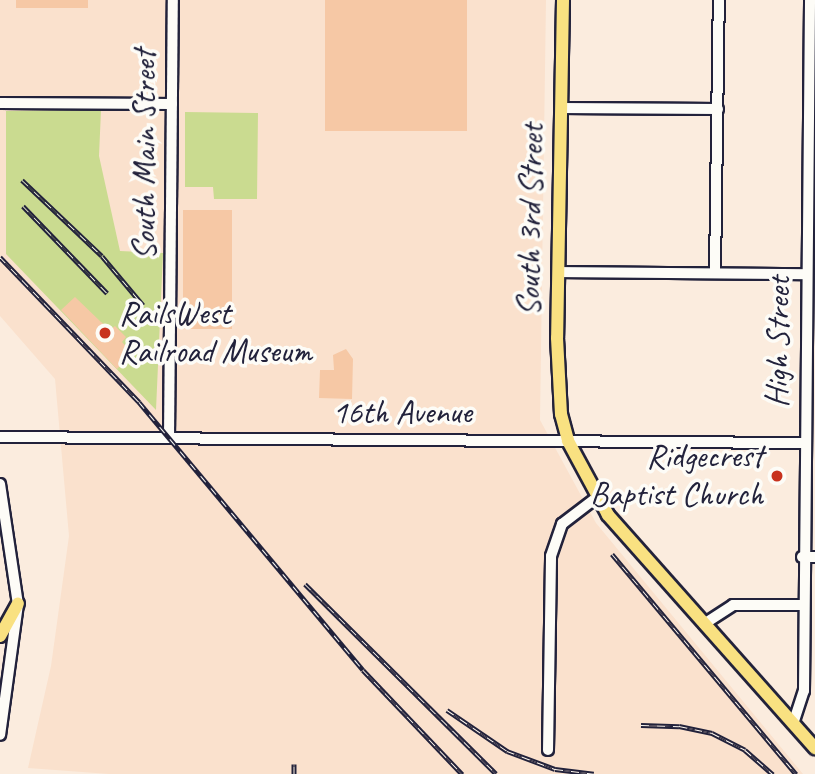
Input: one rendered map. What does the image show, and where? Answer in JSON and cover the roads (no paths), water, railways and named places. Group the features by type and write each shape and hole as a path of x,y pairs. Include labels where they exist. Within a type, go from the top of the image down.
{"main road":[{"name":"South 3rd Street","path":"563,0 558,385 568,441 596,498 632,546 815,748"},
{"path":"0,636 19,604"}],"street":[{"name":"South Main Street","path":"169,437 173,0"},
{"path":"715,273 719,0"},
{"name":"High Street","path":"793,724 804,691 802,557 803,448 810,344 806,274 811,207 810,0"},
{"path":"0,103 172,104"},
{"path":"561,108 718,109"},
{"path":"559,272 806,274"},
{"name":"16th Avenue","path":"0,437 568,441 803,448 815,454"},
{"path":"0,484 19,604 0,735"},
{"path":"548,750 551,556 562,524 596,498"},
{"path":"803,534 815,533"},
{"path":"802,557 815,557"},
{"path":"704,624 733,606 803,605"}],"railway":[{"path":"22,180 102,256 143,305"},
{"path":"23,206 107,293"},
{"path":"0,257 139,402 363,670 462,774"},
{"path":"612,554 796,774"},
{"path":"305,584 496,774"},
{"path":"447,710 507,751 555,769 594,774"},
{"path":"641,725 679,726 712,733 745,750 773,774"},
{"path":"294,764 294,774"}],"place":[{"name":"RailsWest Railroad Museum","path":"105,333"},
{"name":"Ridgecrest Baptist Church","path":"777,476"}]}
